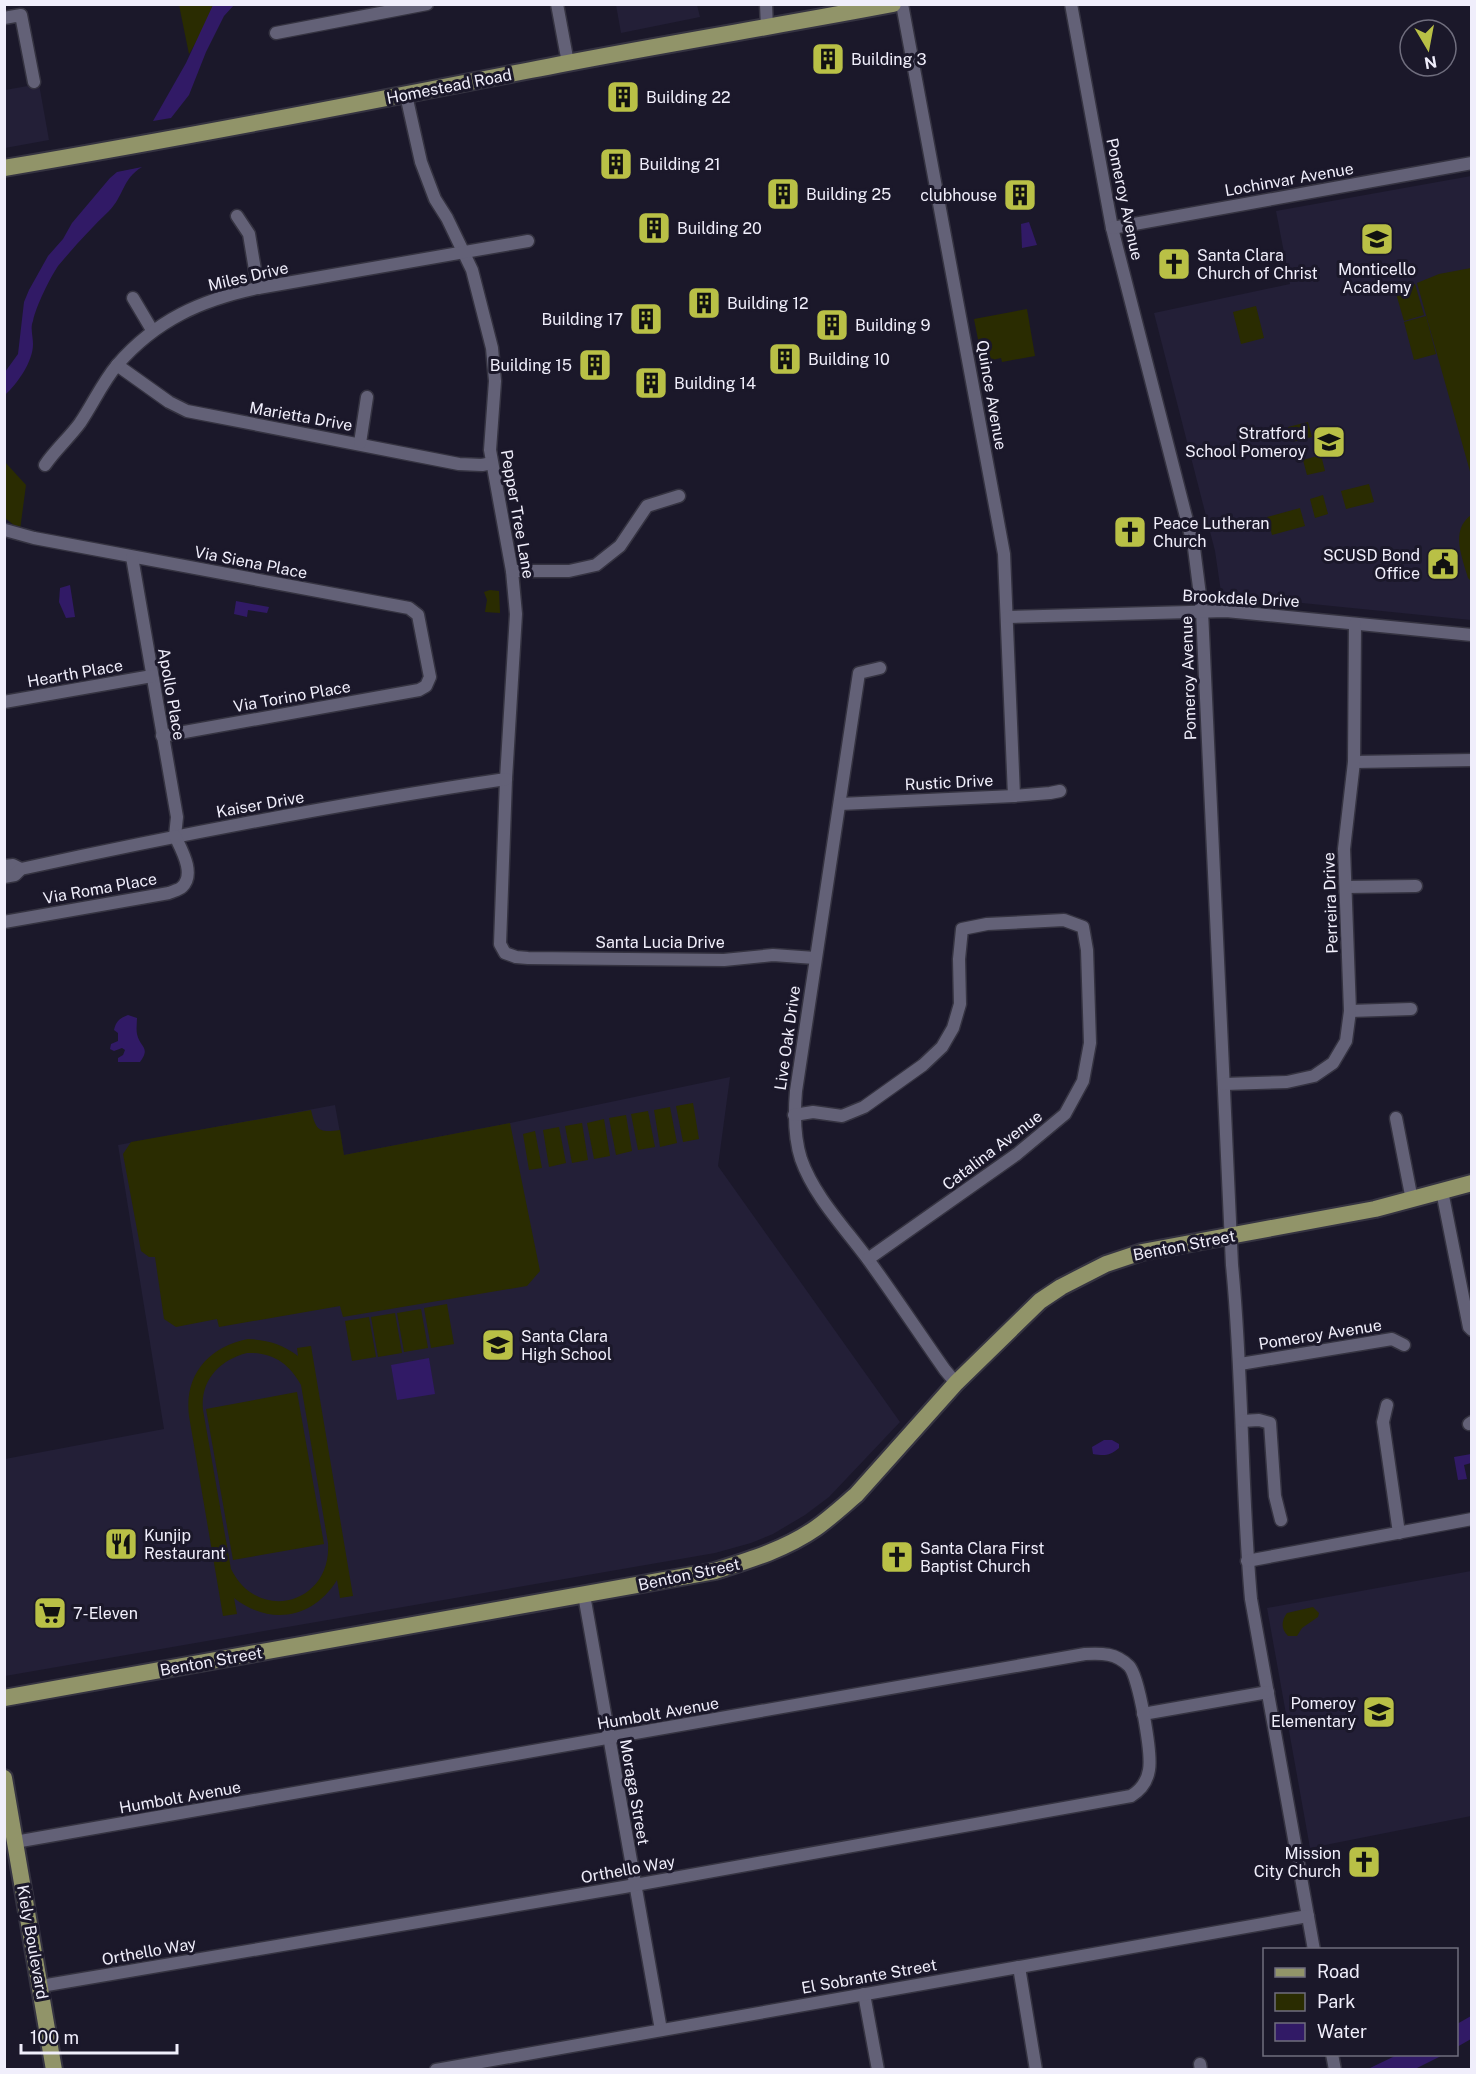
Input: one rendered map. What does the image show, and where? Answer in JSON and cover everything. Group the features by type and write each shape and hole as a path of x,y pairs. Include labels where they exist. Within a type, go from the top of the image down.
{"main road":[{"name":"Homestead Road","path":"4,168 893,4"},
{"name":"Benton Street","path":"4,1698 716,1571 770,1553 815,1529 856,1494 956,1383 1040,1301 1071,1282 1106,1264 1142,1251 1375,1209 1472,1183"},
{"name":"Kiely Boulevard","path":"4,1778 54,2070"}],"street":[{"path":"276,33 379,9 427,4"},
{"path":"557,4 568,63"},
{"path":"766,4 767,28"},
{"name":"Quince Avenue","path":"902,4 1004,554 1014,796"},
{"name":"Pomeroy Avenue","path":"1071,4 1112,228 1194,548 1202,611 1224,1084 1240,1364 1247,1561 1251,1599 1314,1948"},
{"path":"4,18 21,15 34,82"},
{"name":"Pepper Tree Lane","path":"406,95 421,162 435,199 447,218 472,270 492,348 496,394 490,447 512,571 516,614 506,779 500,944 504,953"},
{"name":"Lochinvar Avenue","path":"1112,228 1472,163"},
{"path":"237,216 249,234 258,288"},
{"name":"Miles Drive","path":"45,465 82,421 99,389 117,365 152,330 187,310 225,295 258,288 528,241"},
{"path":"133,298 152,330"},
{"name":"Marietta Drive","path":"117,365 169,402 187,411 459,464 492,463"},
{"path":"360,443 367,397"},
{"path":"512,571 569,571 596,565 620,546 647,506 679,496"},
{"name":"Via Siena Place","path":"5,530 132,557 409,608 418,615 421,623 430,677 426,686"},
{"name":"Apollo Place","path":"132,557 177,818 175,836"},
{"name":"Brookdale Drive","path":"1007,617 1202,611 1268,614 1472,635"},
{"name":"Perreira Drive","path":"1224,1084 1287,1082 1314,1076 1333,1063 1346,1041 1350,1011 1344,849 1354,762 1355,624"},
{"name":"Live Oak Drive","path":"880,668 859,673 815,958 794,1115 801,1158 808,1176 956,1383"},
{"name":"Hearth Place","path":"4,702 152,676"},
{"name":"Via Torino Place","path":"162,736 419,690 426,686"},
{"path":"1354,762 1472,760"},
{"name":"Kaiser Drive","path":"4,878 15,875 21,869 175,836 506,779"},
{"name":"Rustic Drive","path":"840,804 1014,796 1060,791"},
{"name":"Via Roma Place","path":"4,922 169,893 181,887 187,880 188,874 185,859 175,836"},
{"name":"Kaiser Drive","path":"4,866 13,865 21,869"},
{"path":"1346,887 1416,886"},
{"name":"Catalina Avenue","path":"794,1115 813,1112 842,1116 864,1107 923,1065 942,1047 953,1028 960,1005 959,959 962,928 987,924 1064,920 1083,927 1087,950 1090,1043 1083,1081 1065,1114 1017,1154 868,1259"},
{"name":"Santa Lucia Drive","path":"504,953 528,958 724,960 773,955 815,958"},
{"path":"1350,1011 1411,1009"},
{"path":"1396,1118 1412,1200"},
{"path":"1442,1191 1469,1327 1472,1330"},
{"name":"Pomeroy Avenue","path":"1240,1364 1392,1339 1404,1345"},
{"path":"1387,1405 1383,1422 1399,1533"},
{"path":"1242,1421 1259,1420 1270,1423 1275,1496 1281,1520"},
{"path":"1247,1561 1472,1519"},
{"name":"Moraga Street","path":"584,1595 661,2030"},
{"name":"Humbolt Avenue","path":"15,1842 1100,1653 1112,1654 1131,1668 1137,1682 1143,1714"},
{"path":"1143,1714 1268,1692"},
{"name":"Orthello Way","path":"41,1986 635,1885 1131,1796 1146,1782 1149,1772 1150,1761 1143,1714"},
{"name":"El Sobrante Street","path":"436,2070 467,2067 661,2030 1308,1916"},
{"path":"1019,1967 1036,2070"},
{"path":"864,1994 878,2070"}],"shaded area":[{"path":"616,5 697,5 700,17 621,33"},
{"path":"39,84 49,140 5,148 5,90"},
{"name":"Stratford School Pomeroy","path":"1471,176 1471,620 1262,599 1222,599 1215,551 1154,313 1290,284 1276,211"},
{"name":"Santa Clara High School","path":"730,1077 718,1166 900,1422 829,1497 773,1534 715,1553 5,1676 5,1459 164,1429 118,1145 335,1105 344,1155"},
{"name":"Pomeroy Elementary","path":"1471,1571 1471,1816 1310,1848 1267,1608"}],"green space":[{"path":"179,5 219,5 189,54"},
{"path":"1472,268 1471,475 1417,283 1439,274"},
{"path":"1415,284 1424,315 1404,321 1395,290"},
{"path":"1256,306 1264,338 1241,344 1233,312"},
{"path":"1027,309 1035,356 1002,362 1001,358 988,361 989,364 983,365 974,319"},
{"path":"1426,316 1436,354 1414,360 1404,322"},
{"path":"1308,422 1312,437 1292,442 1288,427"},
{"path":"1321,455 1325,471 1307,475 1303,460"},
{"path":"4,461 26,485 20,530 5,518"},
{"path":"1369,484 1374,502 1346,509 1341,491"},
{"path":"1323,495 1328,514 1315,518 1310,499"},
{"path":"1300,508 1305,526 1272,535 1267,517"},
{"path":"1471,515 1471,581 1463,561 1459,536 1465,521"},
{"path":"499,591 500,613 485,612 487,600 484,592"},
{"path":"693,1103 699,1139 683,1142 676,1106"},
{"path":"670,1107 677,1143 660,1147 654,1110"},
{"path":"311,1110 320,1129 323,1131 340,1130 344,1155 510,1123 540,1271 527,1286 343,1317 340,1306 219,1327 217,1319 176,1327 164,1319 155,1257 149,1257 141,1251 123,1154 131,1142"},
{"path":"648,1111 655,1147 638,1150 631,1114"},
{"path":"626,1115 632,1151 616,1155 609,1118"},
{"path":"604,1119 610,1156 594,1159 587,1123"},
{"path":"582,1123 588,1160 572,1163 565,1126"},
{"path":"559,1127 566,1163 549,1167 543,1130"},
{"path":"535,1131 542,1168 529,1170 523,1134"},
{"path":"447,1304 454,1344 431,1348 424,1308"},
{"path":"421,1309 428,1348 404,1352 397,1313"},
{"path":"395,1313 402,1353 378,1357 371,1317"},
{"path":"369,1317 376,1357 352,1361 345,1321"},
{"path":"248,1339 268,1342 286,1348 298,1356 297,1348 311,1346 353,1596 340,1598 337,1580 316,1603 303,1610 276,1615 248,1607 234,1598 237,1614 223,1616 188,1401 190,1388 202,1365 210,1356 234,1343","holes":["256,1353 279,1360 301,1385 328,1543 326,1564 318,1581 306,1593 291,1600 275,1601 258,1597 243,1586 231,1569 203,1410 205,1390 213,1373 237,1356"]},
{"path":"297,1392 324,1544 233,1560 206,1409"},
{"path":"1313,1607 1319,1613 1318,1617 1302,1628 1297,1636 1288,1636 1283,1625 1287,1613"}],"water":[{"path":"213,5 234,5 224,16 206,52 189,95 171,118 153,121 186,63"},
{"path":"142,167 127,182 114,205 58,266 35,315 30,358 19,379 5,395 5,372 18,354 24,302 48,256 110,178 117,172"},
{"path":"1029,222 1037,245 1022,248 1021,224"},
{"path":"70,585 75,617 66,618 59,602 60,588"},
{"path":"236,601 269,607 267,613 248,610 247,617 234,614"},
{"path":"128,1015 137,1018 138,1039 145,1050 140,1062 118,1062 118,1058 125,1050 110,1049 111,1044 118,1041 118,1033 114,1030 116,1024"},
{"path":"429,1358 435,1394 397,1400 391,1365"},
{"path":"1104,1440 1112,1440 1119,1444 1119,1448 1107,1455 1093,1454 1092,1447"},
{"path":"1471,1454 1471,1463 1464,1465 1467,1479 1458,1480 1454,1457"},
{"path":"1471,2016 1471,2039 1458,2046 1458,2023"},
{"path":"1395,2056 1441,2056 1415,2069 1368,2069"}],"place":[{"name":"Building 3","path":"828,59"},
{"name":"Building 22","path":"623,97"},
{"name":"Building 21","path":"616,164"},
{"name":"Building 25","path":"783,194"},
{"name":"clubhouse","path":"1020,195"},
{"name":"Building 20","path":"654,228"},
{"name":"Monticello Academy","path":"1377,239"},
{"name":"Santa Clara Church of Christ","path":"1174,264"},
{"name":"Building 12","path":"704,303"},
{"name":"Building 17","path":"646,319"},
{"name":"Building 9","path":"832,325"},
{"name":"Building 10","path":"785,359"},
{"name":"Building 15","path":"595,365"},
{"name":"Building 14","path":"651,383"},
{"name":"Stratford School Pomeroy","path":"1329,442"},
{"name":"Peace Lutheran Church","path":"1130,532"},
{"name":"SCUSD Bond Office","path":"1443,564"},
{"name":"Santa Clara High School","path":"498,1345"},
{"name":"Kunjip Restaurant","path":"121,1544"},
{"name":"Santa Clara First Baptist Church","path":"897,1557"},
{"name":"7-Eleven","path":"50,1613"},
{"name":"Pomeroy Elementary","path":"1379,1712"},
{"name":"Mission City Church","path":"1364,1862"}]}
